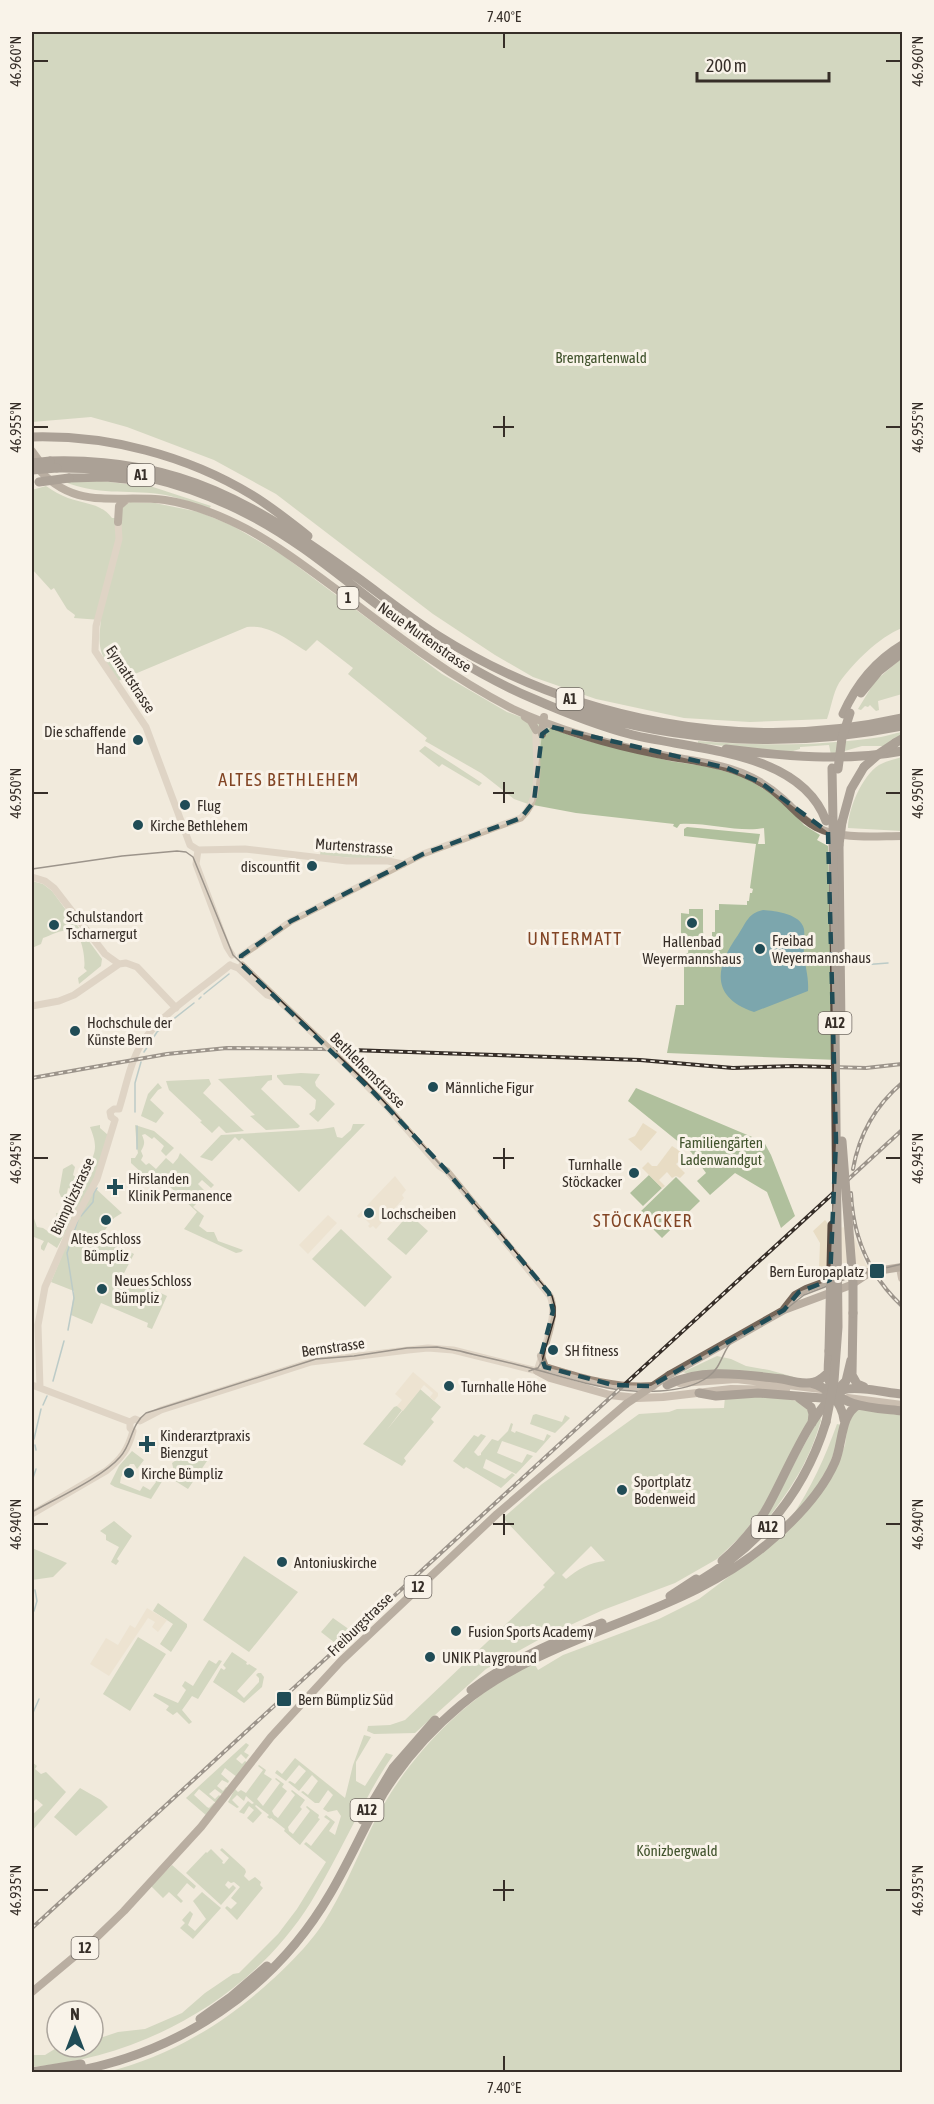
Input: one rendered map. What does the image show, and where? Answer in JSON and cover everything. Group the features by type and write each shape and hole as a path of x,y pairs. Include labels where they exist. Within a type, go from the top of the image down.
{"highway":[{"path":"32,429 40,433 107,441 156,453 222,478 271,507 336,557 358,578"},
{"path":"32,437 63,436"},
{"name":"A1","path":"32,462 144,476 176,484 221,502 282,534 414,631 479,671 541,697 588,713 635,726 694,736 742,740 796,740 853,735 903,726"},
{"name":"A1","path":"32,470 53,465 96,462 131,466 167,474 209,488 273,519 427,628 489,665 544,689 614,712 684,726 755,732 818,730 903,718"},
{"path":"35,482 69,477 106,477 144,481 221,502"},
{"path":"833,823 835,743 854,692 867,674 884,657 903,645"},
{"path":"847,714 872,678 903,653"},
{"path":"479,671 532,698 621,732 728,755 780,771 795,779 807,790 833,823"},
{"path":"883,722 903,714"},
{"path":"664,741 749,752 813,756 852,756 903,751"},
{"path":"833,823 864,767 899,741"},
{"name":"A12","path":"833,823 839,845 839,1141"},
{"name":"A12","path":"71,2073 119,2061 173,2040 215,2016 259,1982 294,1945 323,1906 379,1802 405,1763 436,1728 472,1697 500,1677 537,1657 651,1611 705,1585 744,1558 781,1522 803,1490 815,1469 839,1393 843,1345 833,823"},
{"path":"839,1141 853,1283 851,1356 854,1381 874,1391"},
{"path":"670,1596 720,1562 744,1539 772,1500 829,1394 830,1248 839,1141"},
{"path":"829,1394 846,1382 851,1356"},
{"path":"811,1383 820,1380 829,1367"},
{"path":"668,1380 722,1374 811,1383 821,1387 842,1408 845,1425"},
{"path":"699,1393 716,1396 758,1394 818,1399 849,1389 903,1395"},
{"path":"829,1394 858,1404 903,1411"},
{"path":"793,1396 806,1401 811,1407 813,1414 811,1425"},
{"path":"705,1585 749,1559 781,1532 807,1505 822,1486 835,1463 849,1411 858,1404"},
{"name":"A12","path":"32,2072 95,2061 139,2048 182,2029 231,1997 265,1968 298,1931 330,1882 386,1778 415,1740 440,1715 477,1685 517,1660 549,1644 670,1596 722,1567 741,1553 767,1528 784,1507 803,1477 829,1423"}],"main road":[{"name":"1","path":"32,451 44,468 60,482 105,497"},
{"name":"1","path":"32,462 47,479 62,489 78,496 105,497"},
{"name":"Neue Murtenstrasse","path":"105,497 157,499 181,503 214,514 246,529 306,567 434,661 515,710 635,750 738,772 765,785 806,820 833,823"},
{"path":"105,497 118,522"},
{"path":"118,522 119,506 124,498"},
{"name":"Neue Murtenstrasse","path":"490,695 555,726 587,735"},
{"path":"515,710 531,721 539,732"},
{"path":"539,732 543,720"},
{"path":"539,732 555,726"},
{"name":"1","path":"833,823 837,834 903,836"},
{"path":"901,1267 902,1278"},
{"name":"Freiburgstrasse","path":"784,1310 794,1296 847,1273 901,1267"},
{"name":"Freiburgstrasse","path":"32,1992 93,1941 124,1911 201,1827 271,1737 341,1661 490,1520 626,1404 784,1310 851,1285 870,1272"},
{"path":"794,1296 801,1304"},
{"path":"541,1356 545,1367 602,1383 626,1387 668,1380 736,1379 829,1394"},
{"name":"Bernstrasse","path":"537,1371 612,1387 640,1389 668,1380"},
{"name":"Bernstrasse","path":"537,1371 550,1378 625,1398 663,1397 755,1388 829,1394"},
{"path":"903,1400 848,1395 903,1405"}],"street":[{"name":"Eymattstrasse","path":"118,522 118,544 96,626 95,648 98,656 146,727 195,848"},
{"name":"Murtenstrasse","path":"195,848 245,849 347,861 388,861 403,864 431,850 521,818 530,810 534,801 539,732"},
{"path":"195,848 196,864 232,955"},
{"path":"241,956 291,921 403,864"},
{"path":"32,877 45,881 54,888 105,954 119,964"},
{"path":"232,955 241,956"},
{"path":"230,965 229,960 232,955"},
{"path":"32,1006 73,996 119,964 129,964 139,969 176,1008 230,965 240,966 243,961 241,956"},
{"name":"Bethlehemstrasse","path":"240,966 378,1097 447,1171 552,1299 553,1314 537,1371"},
{"name":"Bümplizstrasse","path":"40,1388 38,1325 45,1287 76,1216 97,1179 115,1120 111,1117 110,1112 118,1109 142,1043 155,1026 176,1008"},
{"name":"Bernstrasse","path":"130,1422 135,1419 140,1421 153,1413 307,1363 325,1360 436,1349 460,1352 537,1371"},
{"path":"32,1385 130,1422 129,1427 134,1431"},
{"path":"134,1431 140,1429 140,1421"},
{"path":"32,1514 115,1464 127,1451 134,1431"}],"highlighted area":[{"path":"552,727 727,768 760,782 828,832 836,1141 830,1280 799,1292 784,1310 651,1386 613,1385 545,1367 541,1356 553,1311 549,1293 445,1169 374,1093 242,965 241,956 291,921 423,854 521,818 534,801 542,734"}],"green space":[{"name":"Bremgartenwald","path":"32,32 902,32 902,628 875,644 845,675 837,687 827,719 750,722 684,718 596,699 533,677 495,655 433,614 276,494 214,460 127,427 91,417 32,422"},
{"path":"101,481 153,487 211,506 209,509 165,495 88,489 65,482"},
{"path":"46,486 65,497 103,509 112,518 121,518 120,509 130,502 155,503 199,512 231,525 281,554 442,674 507,712 580,739 670,761 710,767 744,777 772,794 804,825 820,835 817,840 828,846 838,1060 667,1053 676,1005 684,1005 684,953 688,953 689,945 681,945 681,913 689,914 689,909 703,909 705,945 700,945 700,948 712,948 715,910 719,910 719,904 747,905 753,889 750,888 756,844 684,836 684,829 687,827 760,834 758,844 765,844 764,828 744,829 680,824 677,828 673,826 674,824 576,813 514,799 481,773 425,741 427,738 348,674 353,668 317,640 306,651 271,630 247,627 118,681 100,646 101,620 74,618 75,615 67,609 54,588 51,590 32,569 32,490"},
{"path":"902,658 902,694 878,701 879,710 876,711 870,705 861,710 858,709 875,681"},
{"path":"902,732 902,735 883,746 862,746 831,755 829,745 800,747 800,749 786,753 698,743 698,741 813,744 859,740"},
{"path":"425,746 482,783 479,786 442,764 439,767 419,751"},
{"path":"902,757 902,831 848,828 853,803 867,777 879,765"},
{"path":"321,848 394,855 394,857 364,859 320,855"},
{"path":"32,881 43,884 52,891 102,959 101,966 79,984 78,978 87,971 84,968 84,953 75,932 68,930 57,932 43,938 41,944 32,948"},
{"path":"320,1074 315,1082 316,1086 335,1104 318,1122 309,1114 315,1109 316,1100 300,1086 284,1085 277,1077 277,1075"},
{"path":"272,1075 272,1080 261,1089 300,1126 298,1128 266,1130 250,1116 255,1115 218,1079"},
{"path":"209,1079 211,1084 203,1093 244,1131 226,1133 219,1126 212,1133 169,1090 166,1081"},
{"path":"158,1083 162,1088 150,1100 164,1113 156,1123 141,1116 148,1094"},
{"name":"Familiengärten Ladenwandgut","path":"636,1088 764,1142 795,1216 781,1228 767,1192 735,1173 710,1195 697,1181 706,1173 691,1152 628,1101"},
{"path":"353,1124 365,1124 299,1192 242,1138 239,1141 235,1137 212,1161 200,1157 221,1135 334,1127 337,1137 342,1138 351,1130"},
{"path":"100,1125 100,1128 108,1135 95,1177 57,1248 48,1242 44,1251 41,1246 44,1241 34,1237 32,1242 32,1213 37,1227 43,1228 58,1238 60,1230 56,1213 66,1216 66,1205 73,1197 73,1190 68,1188 66,1197 61,1197 59,1192 63,1169 72,1164 75,1167 73,1175 82,1182 87,1178 95,1148 90,1127"},
{"path":"135,1125 154,1131 174,1148 166,1156 161,1151 164,1146 154,1137 152,1139 145,1134 142,1135 144,1143 141,1160 146,1165 149,1163 156,1169 166,1158 173,1164 180,1153 214,1185 211,1188 202,1180 198,1184 207,1193 193,1207 204,1216 199,1226 207,1232 214,1232 218,1241 243,1250 241,1252 236,1253 184,1229 197,1212 167,1184 175,1176 172,1171 155,1185 131,1163 131,1158 135,1158 138,1153"},
{"path":"649,1175 662,1188 643,1206 630,1193"},
{"path":"676,1177 700,1201 662,1238 638,1214"},
{"path":"95,1188 122,1213 114,1218 102,1234 105,1240 134,1254 123,1275 167,1296 152,1329 147,1327 148,1323 101,1303 92,1324 71,1315 74,1291 51,1282 75,1224"},
{"path":"409,1214 428,1231 406,1255 387,1239"},
{"path":"341,1229 392,1277 365,1307 312,1259"},
{"path":"717,1356 746,1366 794,1377 683,1372"},
{"path":"420,1389 441,1407 431,1419 434,1422 404,1458 406,1461 402,1466 363,1444 397,1406 402,1410 386,1431"},
{"path":"725,1397 783,1398 806,1403 811,1413 806,1429 762,1509 742,1535 717,1559 675,1583 603,1610 540,1639 486,1669 415,1733 374,1734 367,1731 368,1726 390,1725 405,1720 545,1587 543,1585 555,1573 503,1518 542,1484 639,1414 669,1412 677,1409 724,1408","holes":["591,1546 605,1561 584,1567 566,1579 562,1575"]},
{"name":"Könizbergwald","path":"861,1409 902,1413 902,2072 108,2072 153,2057 196,2036 248,2001 299,1953 331,1911 382,1807 398,1782 437,1734 483,1693 534,1663 538,1670 563,1655 659,1619 699,1599 768,1547 838,1463 845,1445 848,1422 854,1412"},
{"path":"533,1415 562,1422 565,1415 570,1418 555,1433 530,1424"},
{"path":"820,1416 817,1434 800,1471 770,1516 765,1517"},
{"path":"511,1423 513,1424 511,1431 515,1433 516,1431 544,1441 547,1434 551,1436 536,1453 502,1441 497,1453 522,1463 527,1454 533,1456 516,1474 486,1459 483,1468 505,1479 512,1473 515,1475 501,1488 453,1461 474,1435 486,1436 474,1452 478,1456 481,1455 492,1439 498,1441 508,1431"},
{"path":"837,1424 841,1425 838,1441 825,1477 791,1518 817,1472"},
{"path":"192,1449 207,1461 188,1489 172,1479 175,1475 172,1463"},
{"path":"132,1451 144,1460 137,1469 134,1464 130,1464 121,1477 120,1483 140,1491 143,1486 150,1490 156,1482 150,1478 154,1472 159,1470 166,1475 151,1499 110,1484 119,1466"},
{"path":"114,1521 132,1536 117,1559 119,1561 116,1565 111,1562 119,1547 106,1540 106,1535 100,1531"},
{"path":"32,1548 67,1563 53,1577 32,1580"},
{"path":"244,1556 298,1592 249,1652 203,1620"},
{"path":"158,1603 187,1624 171,1652 160,1644 173,1624 153,1611"},
{"path":"333,1618 350,1630 335,1643 321,1632"},
{"path":"138,1637 166,1654 130,1711 103,1694"},
{"path":"232,1652 247,1662 246,1664 257,1669 237,1691 244,1698 259,1682 256,1675 261,1673 264,1677 262,1687 244,1703 213,1682 221,1668 224,1670 226,1668 223,1665"},
{"path":"209,1660 216,1664 219,1660 222,1661 198,1699 192,1696 182,1710 192,1722 189,1724 177,1712 173,1715 166,1710 169,1706 153,1696 155,1693 178,1703 186,1690 182,1686 185,1681 193,1686"},
{"path":"364,1735 371,1737 356,1762 356,1781 365,1786 386,1753 393,1755 371,1790 311,1902 286,1936 258,1967 226,1994 191,2017 154,2036 105,2052 105,2036 118,2032 145,2029 182,2013 205,1993 233,1974 239,1973 278,1934 297,1909 326,1862 304,1844 306,1842 311,1846 330,1821 324,1817 326,1815 335,1822 329,1831 335,1835 341,1816 337,1810 328,1812 323,1809 333,1795 328,1790 319,1803 315,1803 301,1792 308,1795 318,1781 312,1775 299,1791 288,1782 295,1784 306,1771 299,1765 286,1781 275,1773 277,1770 282,1774 295,1758 345,1798 353,1765"},
{"path":"246,1743 249,1745 244,1752 249,1755 246,1759 241,1754 236,1759 242,1764 245,1761 248,1763 237,1777 225,1768 221,1774 229,1781 228,1783 222,1780 217,1786 223,1791 226,1787 228,1788 223,1795 215,1789 209,1794 215,1799 219,1795 221,1797 216,1803 199,1789 194,1795 209,1808 214,1803 215,1805 207,1816 186,1798"},
{"path":"32,1762 37,1766 35,1769 41,1774 46,1772 66,1792 32,1831 32,1815 43,1805 36,1799 32,1803"},
{"path":"259,1765 266,1770 264,1774 272,1779 257,1799 263,1806 280,1783 276,1778 284,1784 282,1787 287,1791 272,1811 274,1815 278,1818 295,1795 292,1790 305,1800 300,1807 302,1809 288,1827 289,1831 293,1834 310,1811 307,1806 319,1815 320,1819 300,1845 256,1805 262,1813 253,1823 247,1818 254,1810 249,1806 244,1814 239,1812 248,1801 254,1803 246,1796 244,1801 237,1795 232,1800 239,1807 237,1808 228,1802 235,1789 246,1793 263,1770"},
{"path":"80,1788 101,1800 108,1807 76,1836 54,1817"},
{"path":"222,1848 245,1869 244,1876 249,1881 255,1877 261,1882 260,1885 263,1888 237,1920 225,1908 227,1906 231,1909 237,1903 231,1898 240,1887 228,1881 225,1885 229,1889 233,1885 236,1888 221,1905 186,1873 211,1849 224,1864 229,1858 220,1850"},
{"path":"172,1865 196,1886 194,1889 187,1883 177,1895 183,1901 181,1903 169,1892 163,1898 151,1886"},
{"path":"202,1892 221,1908 193,1939 180,1928 185,1923 182,1920 190,1911 193,1914 188,1925 195,1931 206,1919 193,1901"},
{"path":"32,2055 45,2055 45,2059 81,2059 32,2067"}],"shaded area":[{"path":"643,1123 657,1132 641,1151 628,1139 635,1136"},
{"path":"672,1146 686,1155 676,1164 685,1173 680,1178 676,1176 672,1178 667,1172 659,1180 665,1186 662,1188 642,1168 648,1162 652,1166 657,1166"},
{"path":"395,1176 406,1190 402,1195 404,1198 376,1229 373,1226 370,1228 368,1226 370,1224 362,1216 359,1218 357,1216"},
{"path":"328,1215 337,1223 308,1254 299,1245"},
{"path":"825,1220 832,1228 850,1227 868,1269 819,1282 819,1275 825,1274 838,1264 819,1269 820,1243 813,1231"},
{"path":"413,1372 438,1393 438,1396 434,1401 430,1397 433,1393 424,1385 403,1411 397,1406 402,1400 395,1394"},
{"path":"147,1608 167,1620 158,1632 152,1627 155,1622 148,1618 109,1676 90,1664 106,1638 118,1645 130,1625 135,1628"}],"water":[{"path":"763,910 787,914 802,924 808,991 754,1012 740,1006 730,998 721,980 721,969 730,947 748,919 754,913"}],"waterway":[{"path":"862,965 888,963"},
{"path":"204,994 229,974"},
{"path":"144,1052 157,1032 194,1003"},
{"path":"135,1112 135,1083 141,1062"},
{"path":"137,1126 137,1149"},
{"path":"81,1216 93,1202 97,1188"},
{"path":"68,1330 74,1298 67,1253 78,1220"},
{"path":"53,1381 64,1341"},
{"path":"43,1405 47,1396"},
{"path":"34,1439 41,1409"},
{"path":"35,1445 36,1450"},
{"path":"32,1481 36,1469"},
{"path":"32,1571 33,1579"},
{"path":"34,1611 37,1601 35,1590"},
{"path":"32,1715 39,1699"}],"tram line":[{"path":"32,869 122,856 177,851 186,852 193,857 233,955 366,1082 495,1227 552,1296 555,1316 542,1361 538,1368 529,1371"},
{"path":"32,1512 91,1480 112,1465 124,1452 137,1423 146,1413 316,1359 407,1348 437,1347 608,1388 642,1391 673,1390 691,1386 708,1377 716,1369 733,1340 785,1310 804,1295 856,1275 902,1264"}],"railway":[{"path":"32,1078 167,1054 227,1048 640,1060 733,1068 794,1066 866,1068 902,1064"},
{"path":"853,1169 860,1144 870,1122 884,1101 902,1083"},
{"path":"32,1928 902,1130"},
{"path":"851,1193 855,1225 865,1255 881,1282 902,1306"}],"place":[{"name":"Die schaffende Hand","path":"138,740"},
{"name":"Flug","path":"185,805"},
{"name":"Kirche Bethlehem","path":"138,825"},
{"name":"discountfit","path":"312,866"},
{"name":"Hallenbad Weyermannshaus","path":"692,923"},
{"name":"Schulstandort Tscharnergut","path":"54,925"},
{"name":"Freibad Weyermannshaus","path":"760,949"},
{"name":"Hochschule der Künste Bern","path":"75,1031"},
{"name":"Männliche Figur","path":"433,1087"},
{"name":"Turnhalle Stöckacker","path":"634,1173"},
{"name":"Hirslanden Klinik Permanence","path":"115,1187"},
{"name":"Lochscheiben","path":"369,1213"},
{"name":"Altes Schloss Bümpliz","path":"106,1220"},
{"name":"Bern Europaplatz","path":"877,1271"},
{"name":"Neues Schloss Bümpliz","path":"102,1289"},
{"name":"SH fitness","path":"553,1350"},
{"name":"Turnhalle Höhe","path":"449,1386"},
{"name":"Kinderarztpraxis Bienzgut","path":"147,1444"},
{"name":"Kirche Bümpliz","path":"129,1473"},
{"name":"Sportplatz Bodenweid","path":"622,1490"},
{"name":"Antoniuskirche","path":"282,1562"},
{"name":"Fusion Sports Academy","path":"456,1631"},
{"name":"UNIK Playground","path":"430,1657"},
{"name":"Bern Bümpliz Süd","path":"284,1699"}],"district":[{"name":"ALTES BETHLEHEM","path":"289,779"},
{"name":"UNTERMATT","path":"575,938"},
{"name":"STÖCKACKER","path":"643,1220"}]}
